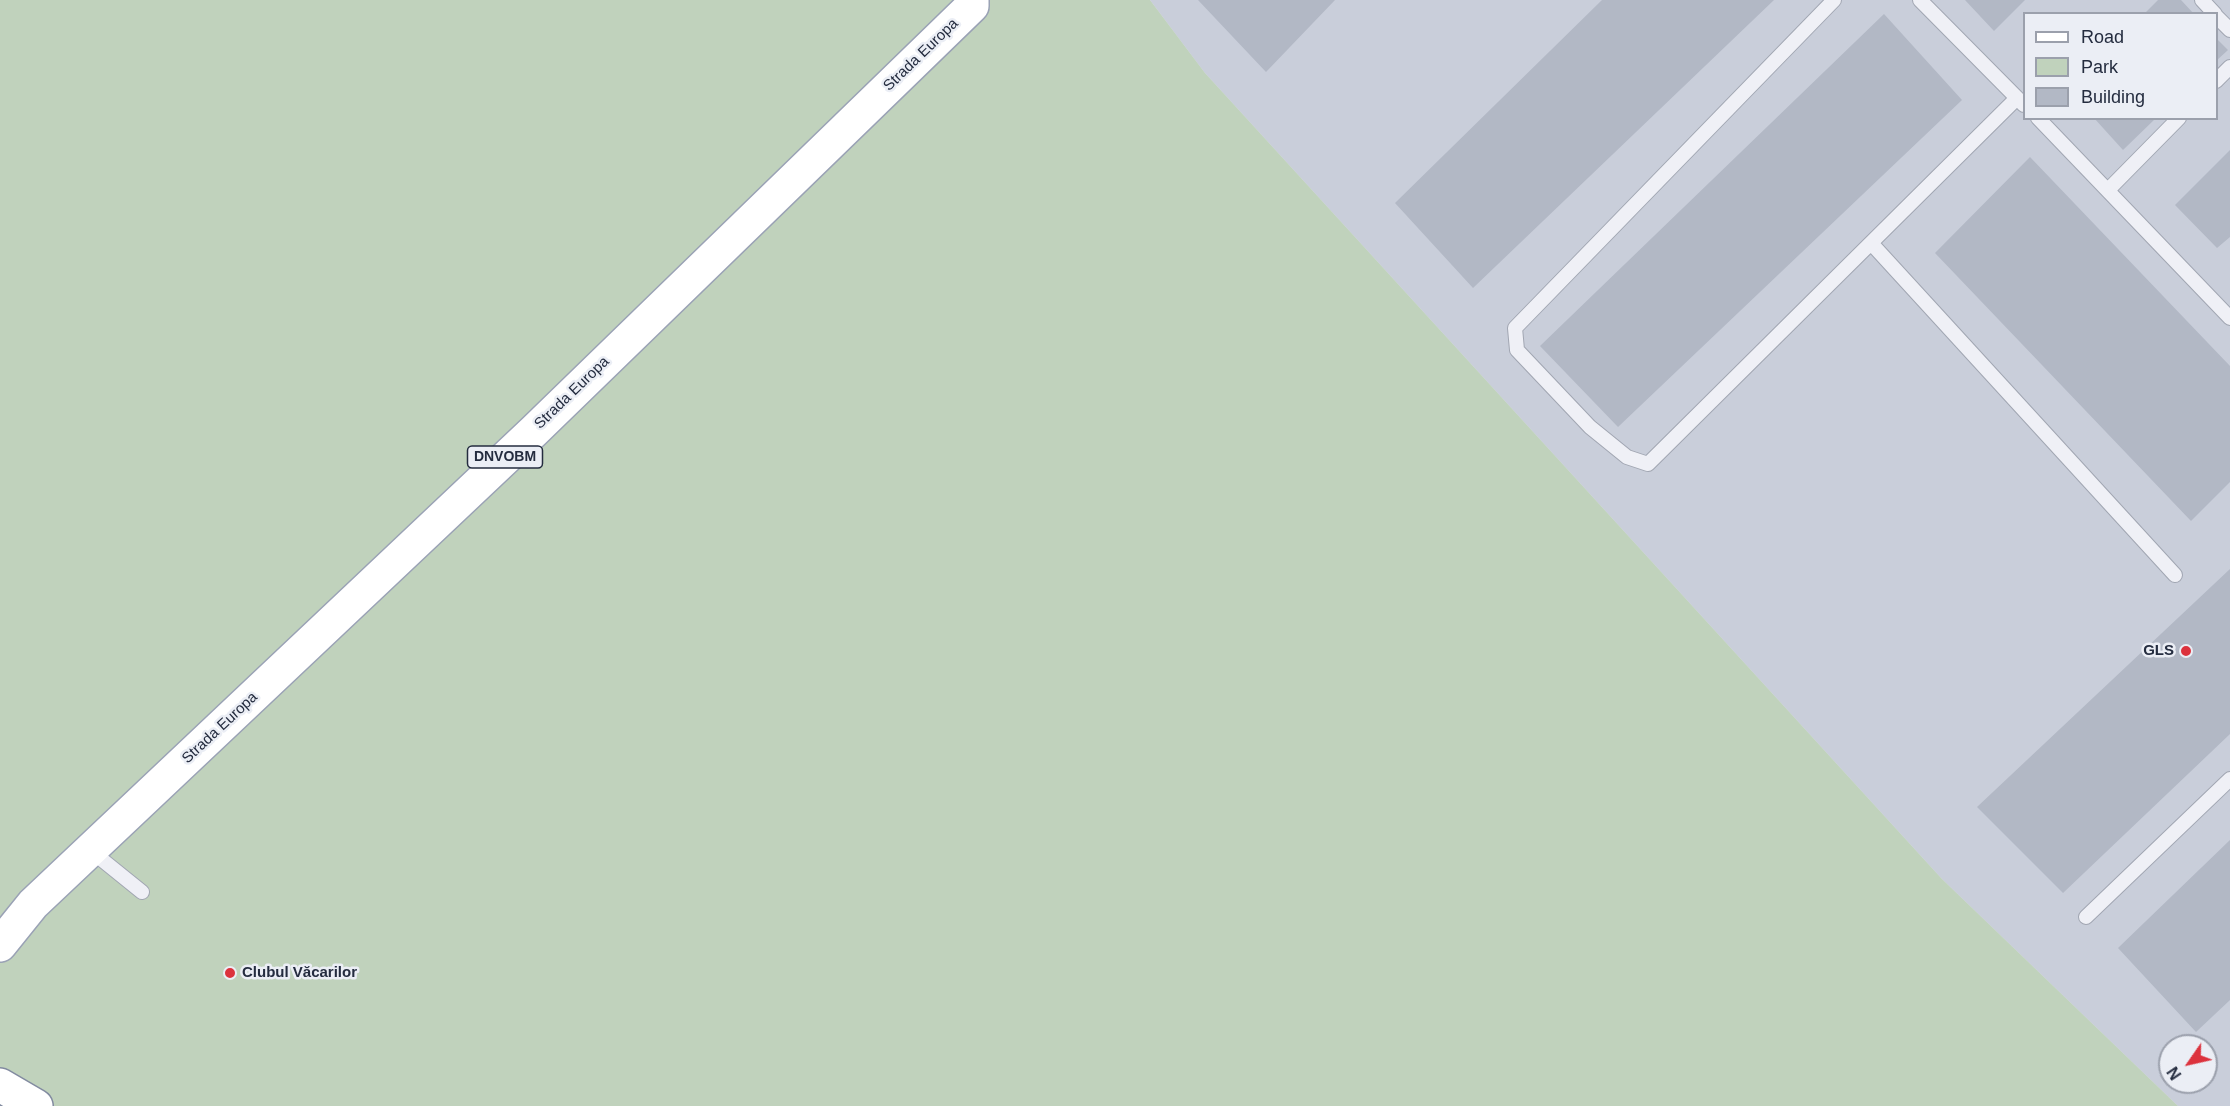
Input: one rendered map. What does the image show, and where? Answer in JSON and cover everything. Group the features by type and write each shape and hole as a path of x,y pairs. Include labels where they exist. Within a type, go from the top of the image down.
{"main road":[{"name":"Strada Europa","path":"0,945 33,904 534,431 972,6 972,0"},
{"name":"Strada Europa","path":"0,927 33,904"},
{"path":"0,1085 36,1106"}],"lane":[{"path":"1834,0 1515,327 1517,350 1590,427 1627,457 1648,464 1871,243 2021,101 1920,0"},
{"path":"2202,0 2213,12"},
{"path":"2218,17 2230,30"},
{"path":"2218,80 2230,68"},
{"path":"2040,120 2230,318"},
{"path":"2108,190 2177,120"},
{"path":"1871,243 2175,575"},
{"path":"2086,917 2230,779"},
{"path":"90,849 142,892"}],"shaded area":[{"path":"1150,0 2230,0 2230,1106 2178,1106 2166,1094 2218,1094 2218,1034 2158,1034 2158,1087 1942,879 1205,73"}],"green space":[{"path":"0,0 1150,0 1205,73 1942,879 2158,1087 2158,1094 2166,1094 2178,1106 0,1106"}],"building":[{"path":"1198,0 1335,0 1266,72"},
{"path":"1602,0 1774,0 1473,288 1395,203"},
{"path":"1965,0 2025,0 1994,31"},
{"path":"2158,0 2181,0 2192,12 2146,12"},
{"path":"1884,14 1962,100 1618,427 1540,346"},
{"path":"2218,40 2228,50 2218,59"},
{"path":"2096,120 2154,120 2123,150"},
{"path":"2230,150 2230,237 2217,248 2175,205"},
{"path":"2030,157 2230,366 2230,482 2191,521 1935,253"},
{"name":"GLS","path":"2230,569 2230,734 2063,893 1977,807"},
{"path":"2230,840 2230,1000 2196,1032 2118,948"}],"place":[{"name":"GLS","path":"2186,651"},
{"name":"Clubul Văcarilor","path":"230,973"}]}
